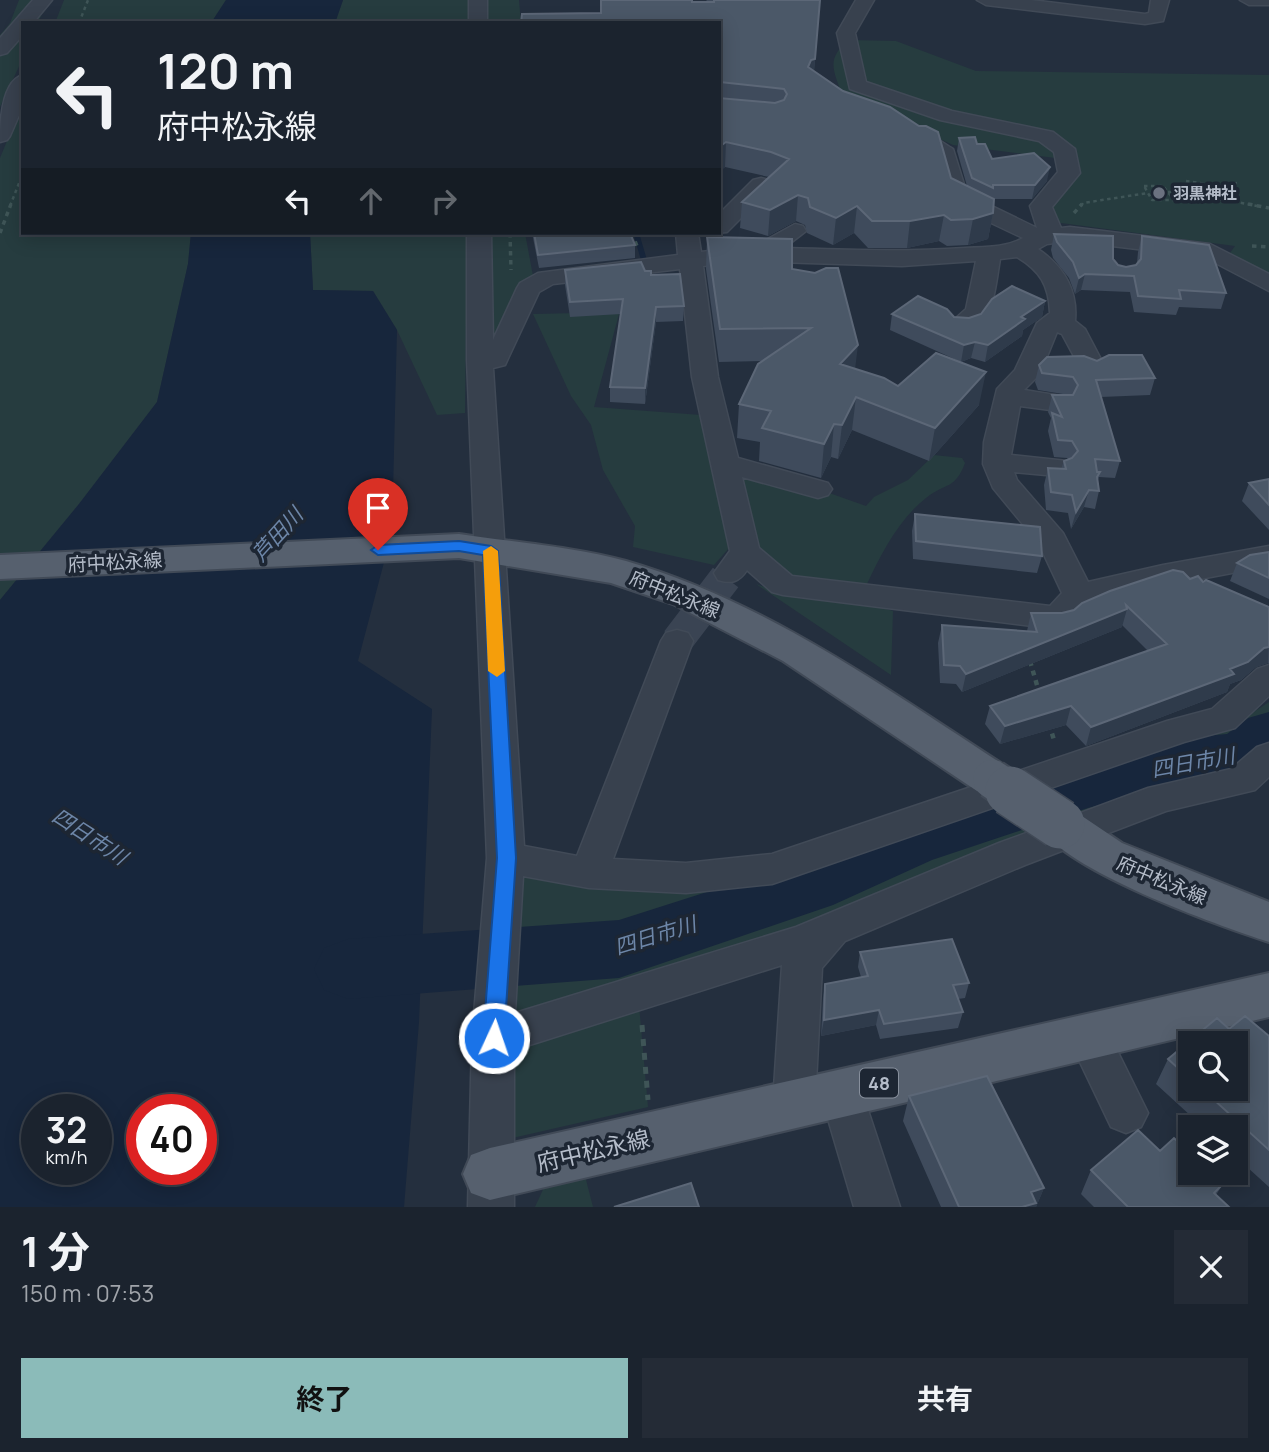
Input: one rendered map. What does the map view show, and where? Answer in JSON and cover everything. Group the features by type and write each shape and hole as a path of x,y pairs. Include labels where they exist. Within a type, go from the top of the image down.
{"main road":[{"name":"府中松永線","path":"0,567 475,549 616,571 687,595 797,651 1106,856 1269,922"},
{"name":"府中松永線","path":"491,1190 817,1098 1269,995"}],"street":[{"path":"25,21 43,0"},
{"path":"48,21 56,0"},
{"path":"478,0 478,21"},
{"path":"865,0 846,33 857,85 947,116 1046,136 1064,149 1069,173 1041,206 1038,241 1048,268 1061,289 1062,324 1072,329 1092,367"},
{"path":"986,0 1145,19 1157,17 1160,0"},
{"path":"1249,0 1269,0"},
{"path":"0,49 21,25"},
{"path":"0,136 21,86"},
{"path":"883,121 946,153 957,198 1038,241"},
{"path":"721,225 761,185"},
{"path":"691,262 737,244 770,247 795,231"},
{"path":"480,360 496,360 529,288 548,278 745,254 902,259 989,253 1070,234 1210,251 1269,284"},
{"path":"480,235 475,549 506,858 494,1027 491,1190"},
{"path":"687,235 705,377 724,463 737,563 783,585 1057,618 1079,595 1163,575 1269,556"},
{"path":"691,262 712,235"},
{"path":"1122,266 1124,240"},
{"path":"960,326 990,298 989,253"},
{"path":"810,256 810,282"},
{"path":"1003,388 1027,374 1046,328 1063,315"},
{"path":"1003,388 1058,404"},
{"path":"1003,388 998,442 1000,471 1049,536 1079,595"},
{"path":"724,463 818,489"},
{"path":"1000,471 1057,475"},
{"path":"1163,575 1190,578 1224,594"},
{"path":"589,873 677,641"},
{"path":"506,858 589,873 686,878 772,869 1179,730 1223,719 1269,677"},
{"path":"494,1027 638,993 804,941 1065,828 1161,798 1242,780 1269,755"},
{"path":"835,928 802,962 802,998 817,1098 877,1207"},
{"path":"1088,1035 1126,1113"}],"path":[{"path":"80,21 88,0"},
{"path":"0,233 21,178"},
{"path":"1194,200 1186,181 1220,186 1237,183"},
{"path":"1174,200 1163,186 1144,186 1152,200 1174,200 1194,200 1227,200 1269,208"},
{"path":"1220,186 1227,200"},
{"path":"1167,192 1190,191"},
{"path":"1083,203 1148,193"},
{"path":"1016,614 1043,705"},
{"path":"1047,718 1055,743"},
{"path":"638,993 648,1107"}],"green space":[{"path":"19,0 48,0 39,21 21,21 21,62 0,107 0,35 10,23"},
{"path":"64,0 226,0 212,21 56,21"},
{"path":"343,0 470,0 470,21 336,21"},
{"path":"486,0 519,0 521,21 483,21"},
{"path":"849,40 896,41 976,71 1269,75 1269,284 1225,260 1235,246 1046,221 1041,206 1079,161 953,145 842,94 834,71 834,59"},
{"path":"21,107 21,235 191,235 188,264 157,402 79,504 0,600 0,158"},
{"path":"310,235 467,235 465,413 437,415 397,330 373,291 313,290"},
{"path":"490,235 525,235 533,276 513,323 490,343"},
{"path":"629,312 619,314 594,407 701,415 730,547 714,565 633,547 635,526 603,470 591,425 571,396 533,314"},
{"path":"934,455 962,458 965,463 954,482 926,498 907,516 885,549 867,584 791,577 752,549 727,467 818,489 866,506 874,497 908,480"},
{"path":"756,584 796,598 866,603 893,611 891,675"},
{"path":"1269,702 1269,756 638,993 648,1107 491,1143 506,858 772,869 1180,737 1223,732"},
{"path":"584,1172 593,1207 535,1207 547,1181"}],"water":[{"path":"226,0 343,0 336,21 212,21"},
{"name":"芦田川","path":"191,235 310,235 313,290 373,291 397,330 392,532 358,661 432,709 419,1022 404,1207 0,1207 0,600 79,504 157,402 188,264"}],"building":[{"path":"601,0 820,0 815,59 811,60 808,67 843,91 890,107 919,126 926,126 938,132 951,178 994,199 993,213 973,219 951,220 944,215 910,221 872,221 857,206 836,218 810,207 808,198 798,195 770,210 742,202 789,159 726,142 721,146 721,98 775,103 784,100 787,94 784,89 721,82 721,21 521,21 522,14 601,13"},
{"path":"975,137 977,144 985,144 992,159 1034,153 1050,167 1035,185 993,185 993,188 972,178 959,138"},
{"path":"1054,234 1113,236 1113,259 1118,265 1126,267 1136,265 1141,259 1142,236 1209,245 1226,293 1179,290 1181,299 1138,296 1134,276 1085,274 1079,278 1073,262"},
{"path":"534,235 631,235 635,245 538,255"},
{"path":"707,237 792,239 792,269 815,273 826,268 838,268 858,345 840,364 884,378 898,386 936,353 986,372 935,428 856,397 842,425 834,424 824,444 762,428 771,411 739,404 758,364 811,328 720,329"},
{"path":"641,262 645,271 651,271 651,275 680,274 684,306 656,307 645,388 610,387 623,299 570,302 565,270"},
{"path":"1012,286 1045,301 988,345 975,342 964,345 892,314 918,296 947,309 954,317 969,318 981,314 992,299"},
{"path":"1109,355 1142,355 1155,378 1096,380 1120,461 1095,459 1097,472 1100,472 1097,477 1099,491 1089,490 1076,512 1072,495 1051,492 1048,468 1066,469 1064,461 1072,458 1078,451 1072,441 1058,440 1052,413 1062,417 1052,395 1073,395 1078,385 1073,377 1042,373 1039,365 1047,357 1084,356 1097,361"},
{"path":"1269,479 1269,505 1249,483"},
{"path":"915,514 1040,527 1042,556 916,541"},
{"path":"1269,552 1269,578 1237,563 1250,555"},
{"path":"1173,570 1183,572 1190,579 1198,576 1203,582 1206,580 1269,607 1269,647 1248,662 1230,669 1234,674 1091,727 1071,706 1005,726 990,706 1167,644 1126,605 1127,609 966,674 960,666 944,665 942,625 1037,632 1031,613 1062,613 1074,610 1082,603 1110,591"},
{"path":"952,939 969,983 953,985 963,1012 884,1024 879,1010 824,1020 825,984 868,976 860,952"},
{"path":"1245,1016 1269,1036 1269,1150 1248,1131 1248,1115 1231,1115 1215,1101 1248,1101 1248,1031 1201,1031 1217,1018 1229,1029"},
{"path":"1178,1051 1178,1068 1168,1059"},
{"path":"987,1076 1044,1188 1031,1192 1036,1203 1022,1207 959,1207 909,1096"},
{"path":"1138,1130 1160,1151 1174,1138 1178,1142 1178,1185 1222,1185 1214,1193 1229,1207 1128,1207 1091,1170"},
{"path":"691,1183 699,1207 614,1207"}],"waterway":[{"path":"637,235 644,260"},
{"name":"四日市川","path":"348,969 619,949 810,886 909,842 1084,785 1180,761 1241,756 1269,734"}],"tunnel":[{"path":"677,641 729,573"}],"slow traffic":[{"path":"491,551 497,671"}],"place":[{"name":"羽黒神社","path":"1159,193"}],"route":[{"path":"378,550 459,546 491,551 506,858 494,1038"}]}
